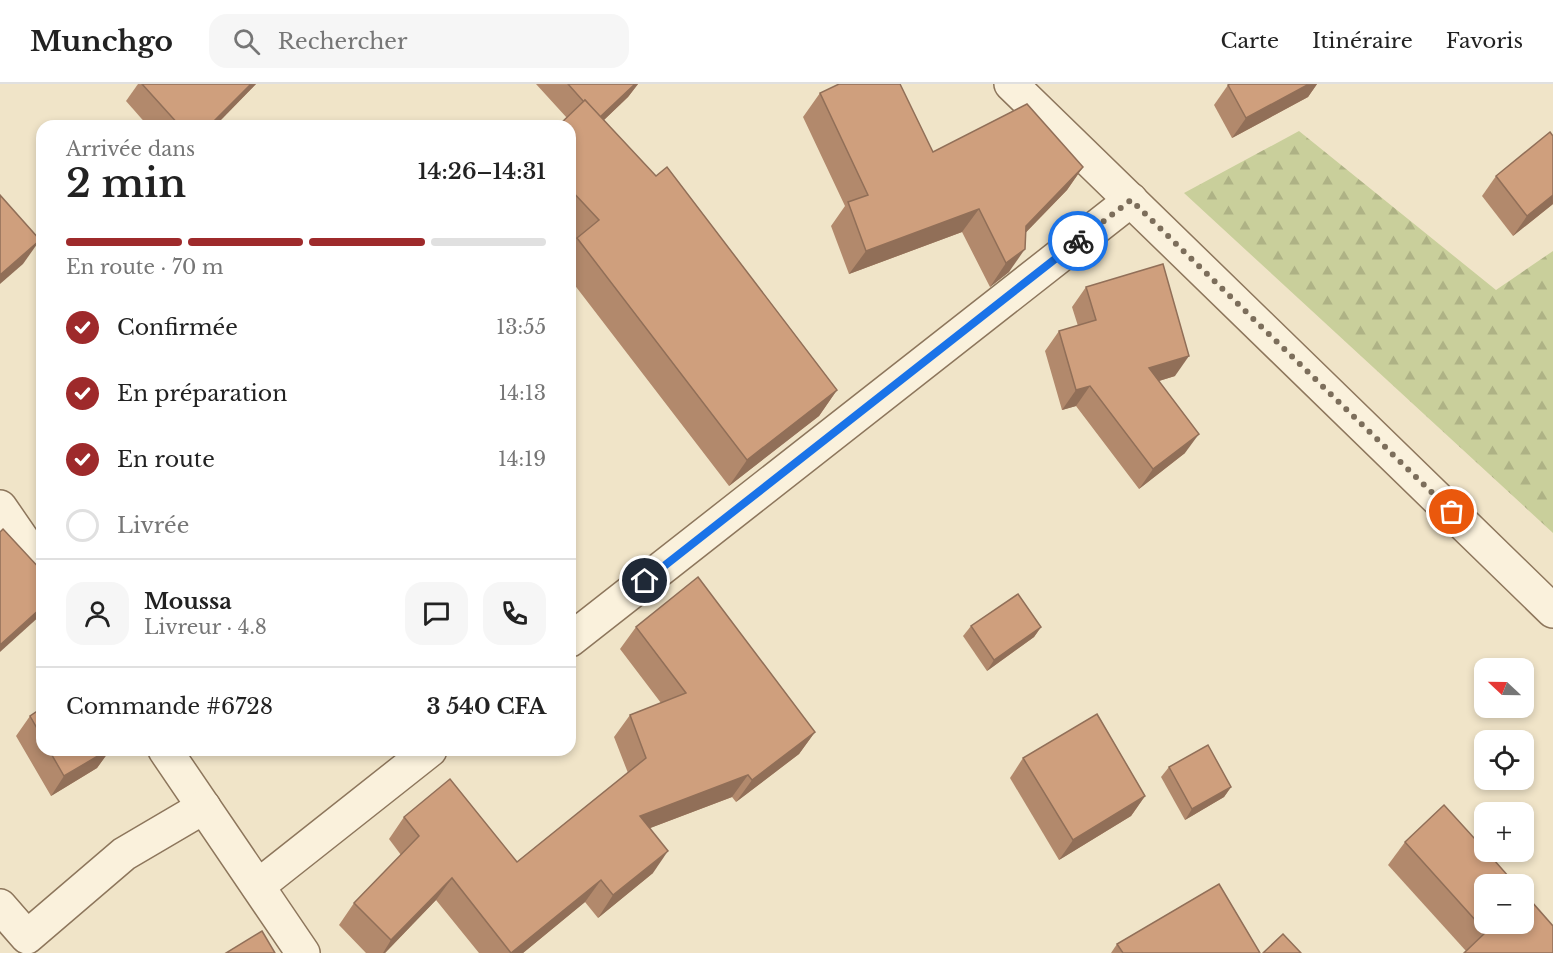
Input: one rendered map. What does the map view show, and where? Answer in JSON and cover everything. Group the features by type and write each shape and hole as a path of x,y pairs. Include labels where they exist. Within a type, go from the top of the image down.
{"street":[{"path":"1011,84 1553,610"},
{"path":"576,635 1131,200"},
{"path":"0,507 36,559"},
{"path":"169,756 303,953"},
{"path":"258,886 422,756"},
{"path":"0,906 27,938 124,854 204,807"}],"green space":[{"path":"1299,131 1496,290 1553,251 1553,533 1184,193"}],"building":[{"path":"142,84 251,84 215,120 175,120"},
{"path":"568,84 635,84 600,117"},
{"path":"839,84 900,84 933,152 1027,104 1083,167 1026,226 1025,249 1006,263 979,209 866,251 848,202 868,195 820,93"},
{"path":"1309,84 1246,118 1228,85"},
{"path":"585,100 656,176 667,167 837,390 747,460 577,238 599,220 576,195 576,120 564,120"},
{"path":"1550,132 1553,136 1553,195 1527,216 1496,176"},
{"path":"0,195 36,236 36,244 0,275"},
{"path":"1163,264 1189,356 1149,368 1199,434 1153,469 1090,386 1076,390 1059,331 1096,320 1086,287"},
{"path":"3,529 36,565 36,612 0,645 0,532"},
{"path":"698,577 815,732 752,780 748,775 640,816 668,851 613,895 601,880 511,953 452,878 391,940 354,903 419,836 404,817 450,779 517,862 646,758 630,715 686,693 636,627"},
{"path":"1018,594 1041,627 994,660 971,626"},
{"path":"36,712 36,726 30,716"},
{"path":"1097,714 1145,796 1073,840 1023,758"},
{"path":"1208,745 1231,787 1192,809 1169,767"},
{"path":"52,756 98,756 64,776"},
{"path":"1444,805 1474,838 1474,862 1496,862 1506,874 1474,874 1474,919 1405,842"},
{"path":"1219,884 1260,953 1123,953 1117,944"},
{"path":"1534,904 1553,926 1553,953 1464,953 1484,934 1534,934"},
{"path":"262,931 275,953 226,953"},
{"path":"1283,934 1301,953 1263,953"}],"way so far":[{"path":"1078,241 1131,200 1452,512"}],"route":[{"path":"645,581 1078,241"}]}
